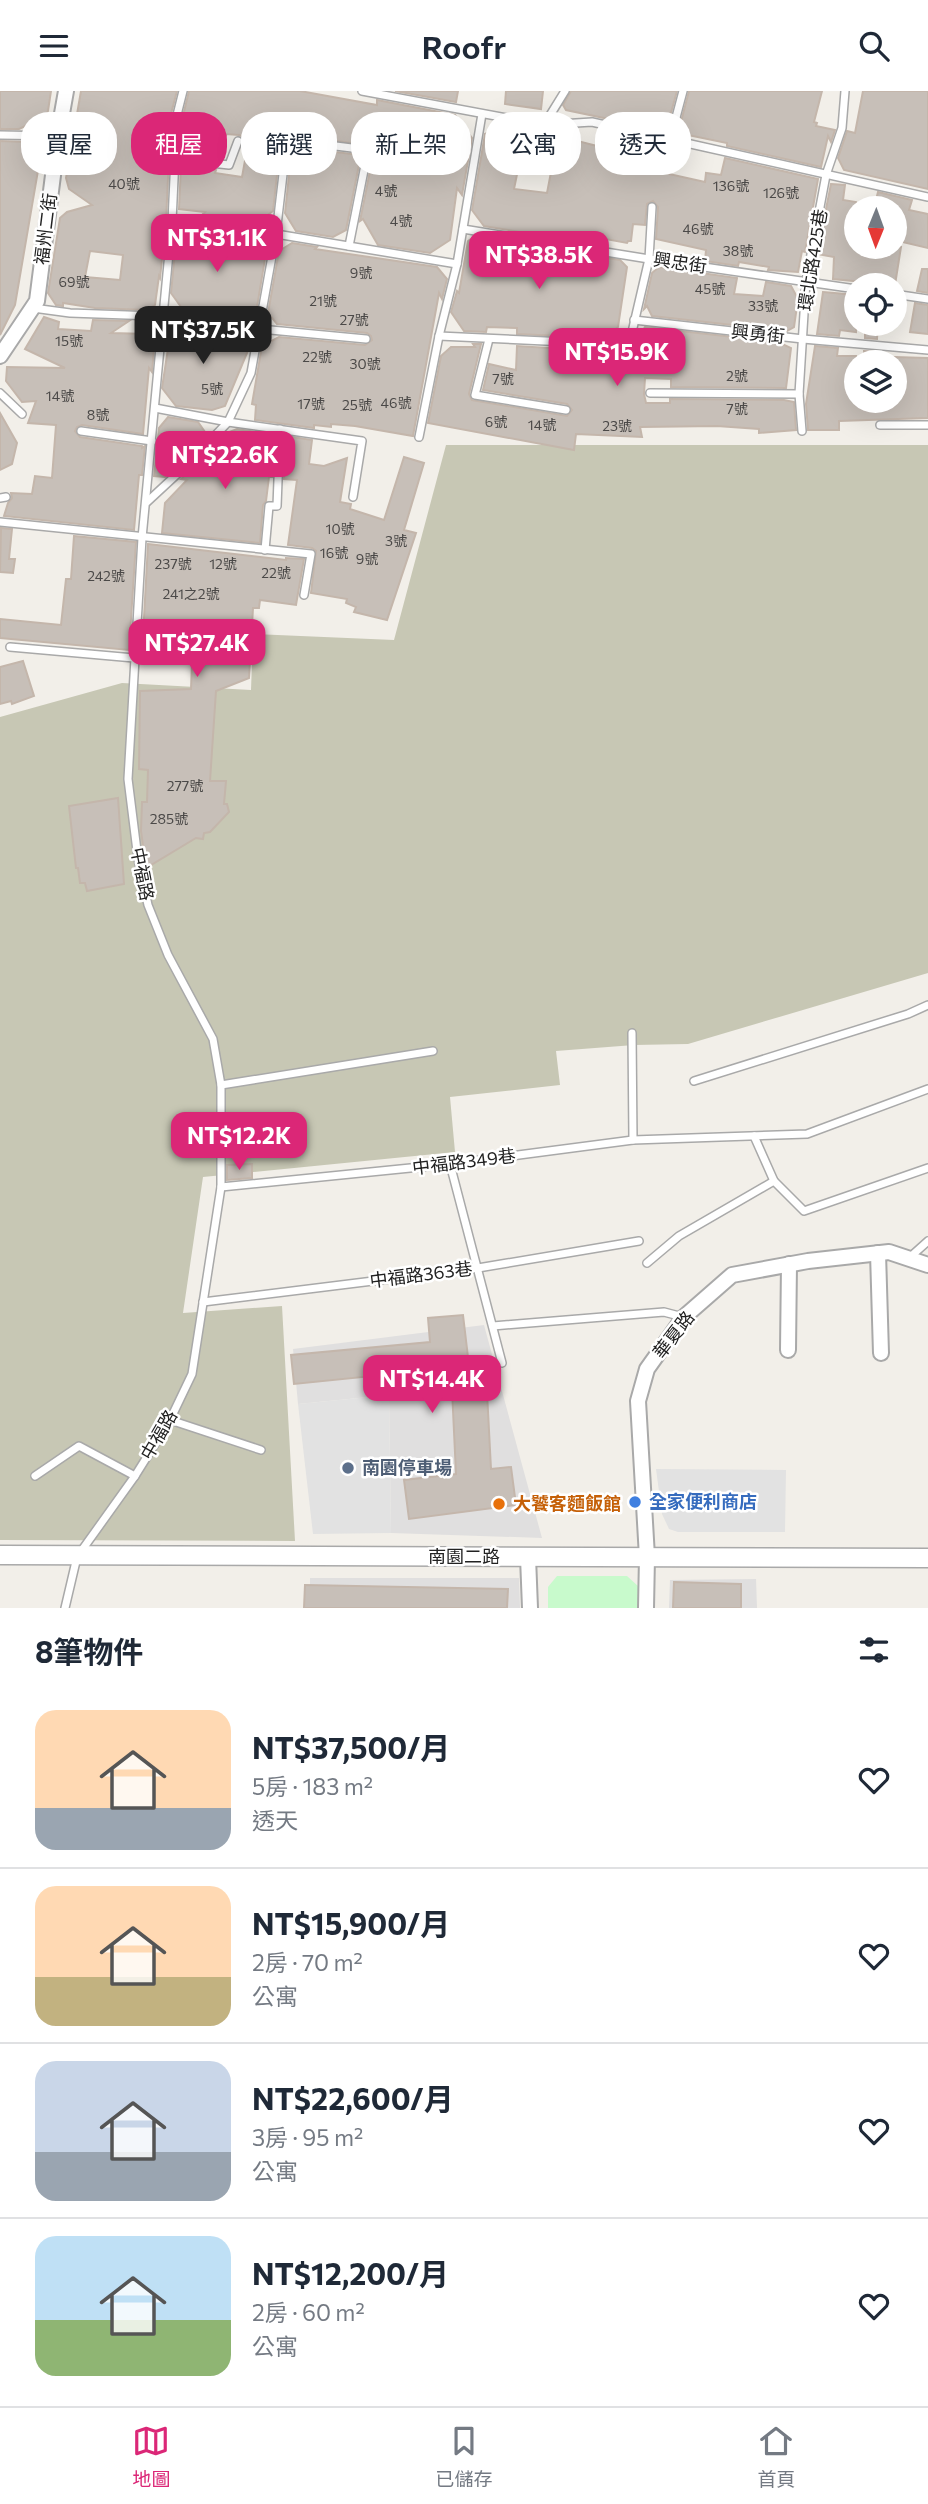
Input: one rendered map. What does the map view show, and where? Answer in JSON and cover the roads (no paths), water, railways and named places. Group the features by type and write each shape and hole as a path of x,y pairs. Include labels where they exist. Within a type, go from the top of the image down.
{"street":[{"name":"福州二街","path":"62,112 66,91"},
{"name":"福州二街","path":"0,356 37,301 53,175"},
{"name":"華夏路","path":"646,1608 647,1557 638,1401 647,1369 684,1317 732,1275 789,1264 889,1252 928,1265"},
{"path":"878,1253 881,1353"},
{"path":"788,1350 789,1264"},
{"name":"南園二路","path":"0,1555 928,1558"},
{"path":"528,1557 530,1608"}],"lane":[{"name":"中福路","path":"178,112 183,91"},
{"path":"362,91 485,115"},
{"path":"552,112 565,91"},
{"path":"677,112 683,91"},
{"name":"環北路425巷","path":"802,432 799,394 806,281 826,175 842,128 845,91"},
{"path":"419,437 439,336 457,264 482,114"},
{"path":"0,135 21,135"},
{"path":"147,502 228,422 251,373 276,234 287,139 368,151 349,246"},
{"path":"227,165 238,141"},
{"path":"691,145 928,197"},
{"name":"中福路","path":"65,1608 77,1556 135,1476 170,1420 192,1374 222,1187 221,1085 213,1039 168,955 148,905 138,859 128,779 142,538 174,175"},
{"path":"439,336 629,345 649,259 652,207"},
{"path":"172,221 276,234 457,264"},
{"name":"興忠街","path":"463,229 844,287"},
{"path":"907,297 928,299"},
{"path":"33,308 70,313 183,317 260,329 366,339"},
{"name":"興勇街","path":"634,320 928,350"},
{"path":"489,339 475,395 566,410"},
{"path":"0,393 22,414"},
{"path":"650,393 799,394"},
{"path":"155,408 228,422 362,441 353,497"},
{"path":"880,425 928,425"},
{"path":"265,550 269,506 277,506 280,429"},
{"path":"81,431 152,441"},
{"path":"0,522 311,554 304,595"},
{"path":"10,647 134,659"},
{"path":"694,1081 908,1014 928,1005"},
{"path":"632,1033 633,1140"},
{"path":"221,1085 433,1051"},
{"name":"中福路349巷","path":"222,1187 450,1164 633,1140 807,1134 928,1089"},
{"path":"754,1136 774,1181 804,1211 928,1168"},
{"path":"450,1164 502,1363"},
{"path":"647,1263 679,1236 774,1181"},
{"name":"中福路363巷","path":"203,1302 478,1269 639,1241"},
{"path":"909,1258 928,1241"},
{"path":"493,1326 664,1312 684,1317"},
{"path":"170,1420 261,1450"},
{"path":"35,1476 79,1446 135,1476"}],"place":[{"name":"南園停車場","path":"348,1468"},
{"name":"全家便利商店","path":"635,1502"},
{"name":"大饕客麵飯館","path":"499,1504"}]}
